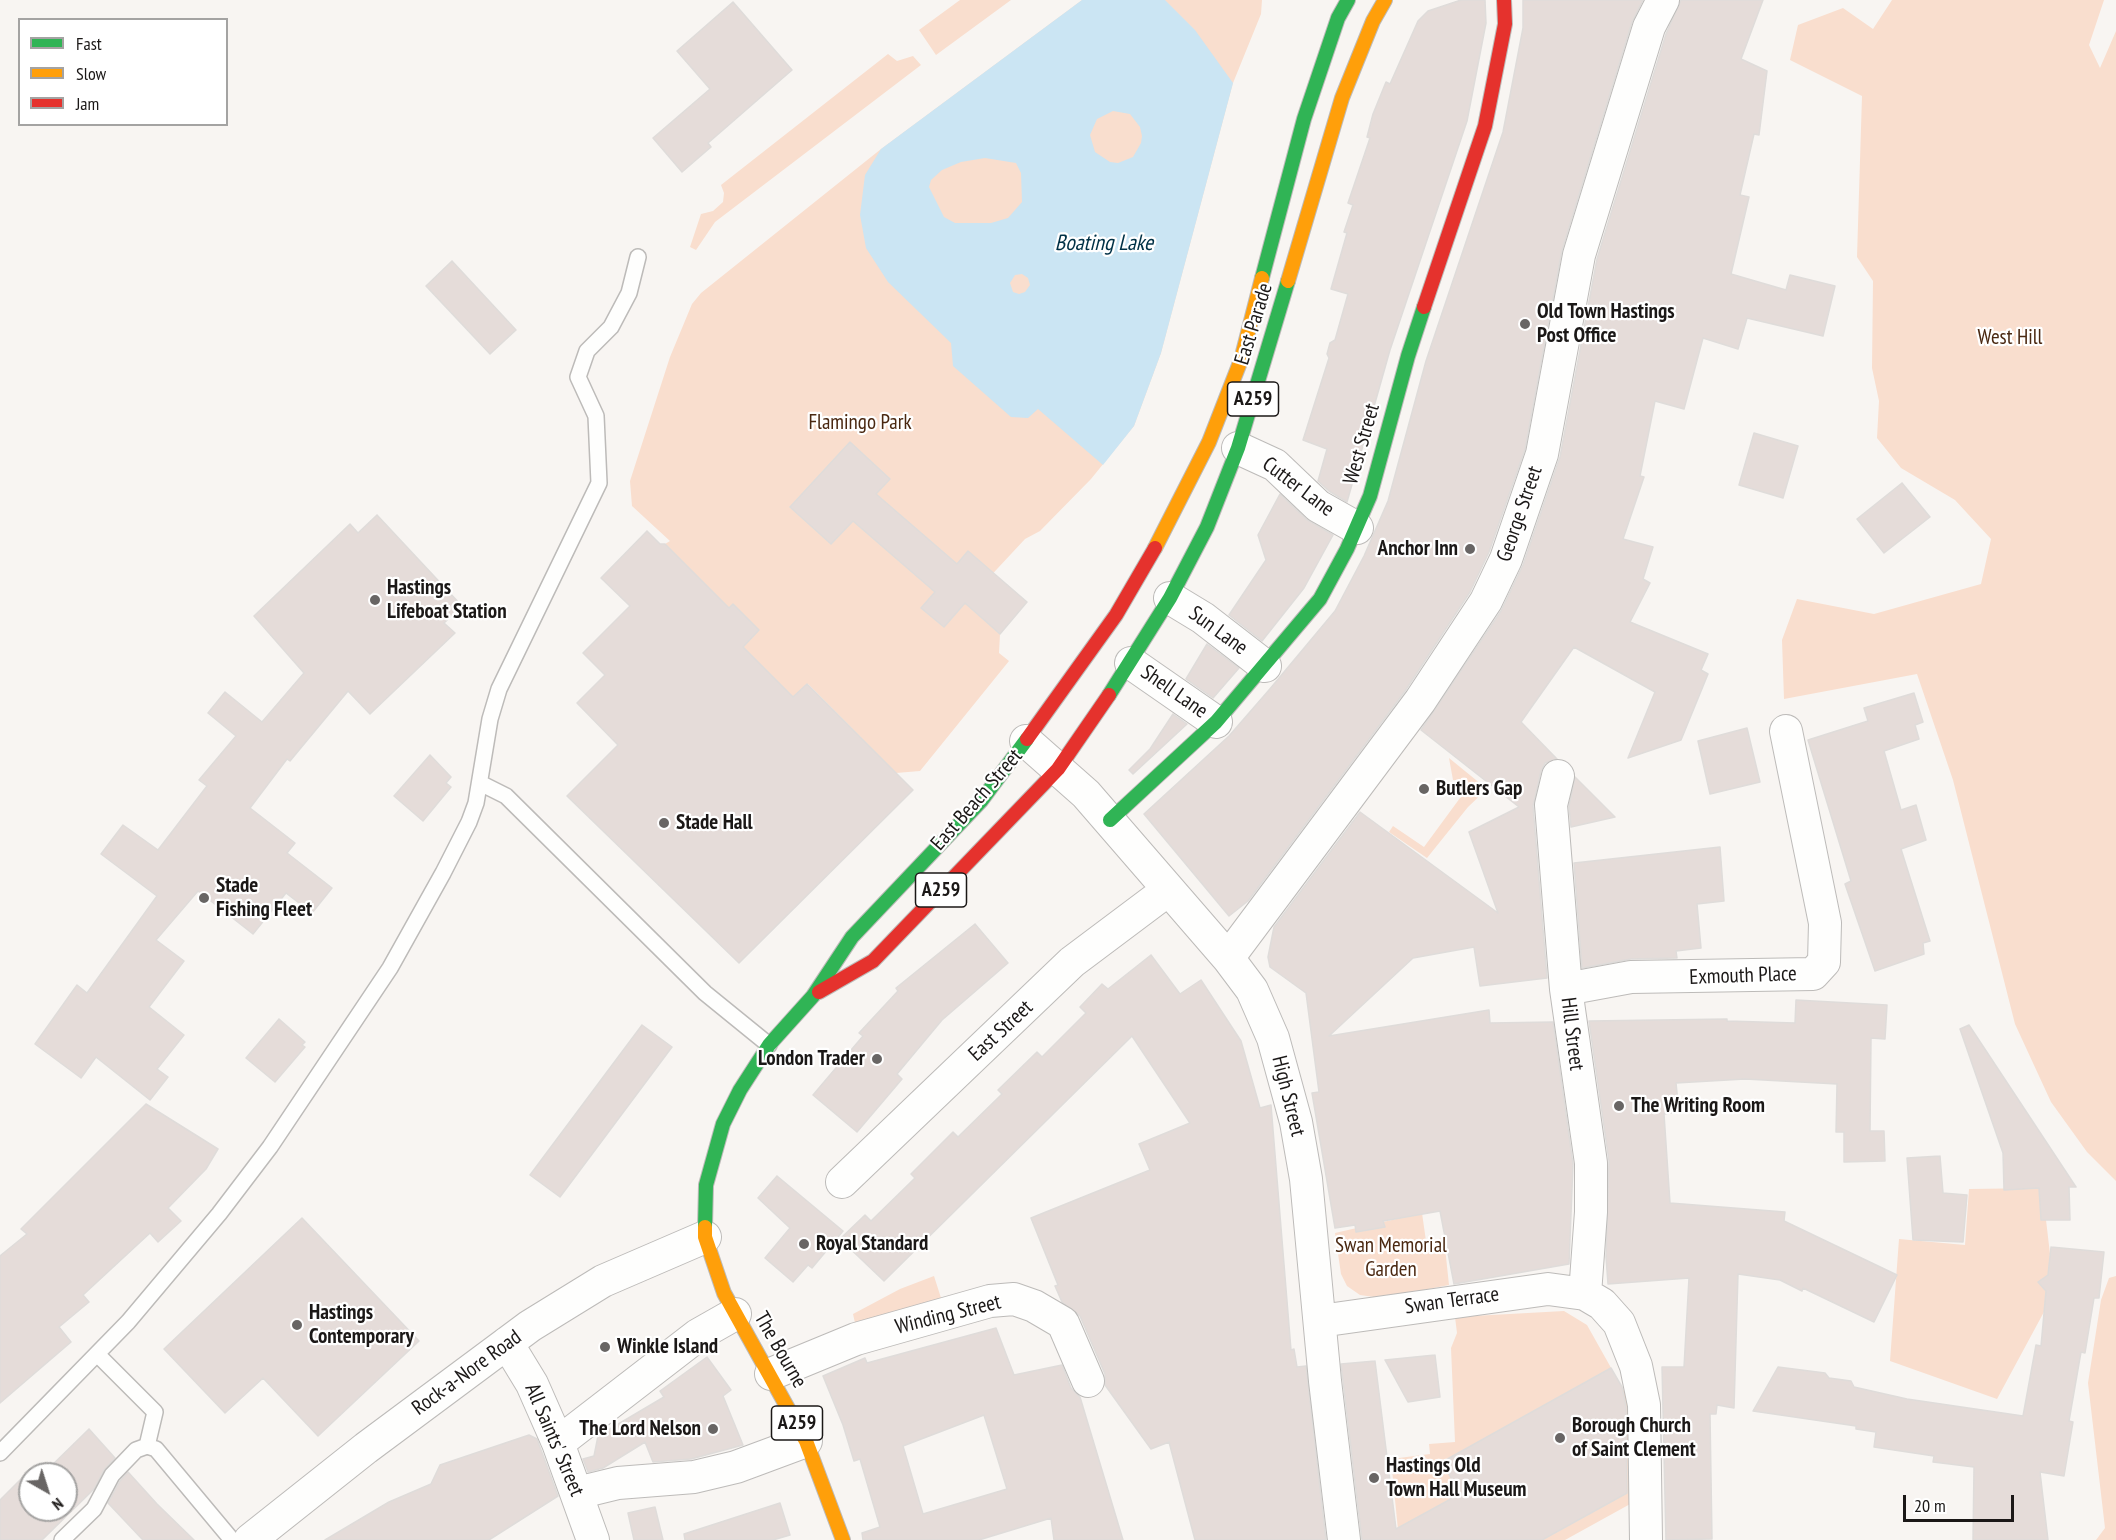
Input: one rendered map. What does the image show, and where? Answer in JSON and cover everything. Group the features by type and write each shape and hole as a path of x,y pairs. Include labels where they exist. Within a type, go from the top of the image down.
{"main road":[{"name":"East Parade","path":"1026,741 1116,615 1174,512 1209,442 1241,360 1304,119 1338,18 1348,0"},
{"name":"East Parade","path":"1058,769 1131,663 1170,598 1207,527 1238,448 1342,98 1373,21 1385,0"},
{"name":"West Street","path":"1110,820 1216,722 1265,666 1320,599 1357,528 1370,496 1408,356 1485,126 1505,24 1504,0"},
{"name":"East Beach Street","path":"735,1314 715,1272 705,1238 706,1185 723,1124 740,1090 769,1045 813,996 852,937 981,801 1026,741"},
{"name":"East Beach Street","path":"813,996 873,961 1058,769"},
{"name":"The Bourne","path":"735,1314 771,1374 806,1441 843,1540"}],"street":[{"name":"George Street","path":"1228,958 1420,700 1486,601 1506,560 1542,454 1579,255 1649,27 1663,0"},
{"name":"Cutter Lane","path":"1238,448 1275,465 1318,506 1357,528"},
{"name":"Sun Lane","path":"1170,598 1203,618 1265,666"},
{"name":"Shell Lane","path":"1131,663 1216,722"},
{"name":"Exmouth Place","path":"1566,989 1631,977 1813,974 1824,962 1825,923 1786,731"},
{"name":"High Street","path":"1026,741 1110,820 1228,958 1252,990 1273,1038 1296,1122 1306,1179 1344,1540"},
{"name":"Hill Street","path":"1558,776 1551,805 1566,989 1591,1163 1592,1212 1585,1294"},
{"name":"East Street","path":"842,1182 1072,962 1168,890"},
{"name":"Rock-a-Nore Road","path":"250,1540 366,1448 507,1343 603,1281 705,1238"},
{"name":"Swan Terrace","path":"1320,1321 1548,1289 1585,1294"},
{"path":"1585,1294 1602,1304 1619,1323 1636,1366 1644,1405 1646,1540"},
{"name":"Winding Street","path":"771,1374 856,1339 990,1300 1014,1299 1034,1306 1063,1323 1088,1382"},
{"path":"558,1443 698,1335 735,1314"},
{"name":"All Saints' Street","path":"507,1343 532,1384 558,1443 593,1540"},
{"path":"577,1493 618,1483 694,1477 736,1467 806,1441"}],"lane":[{"path":"0,1453 98,1354 219,1214 270,1147 383,978 470,822 480,783 490,719 499,689 599,483 596,416 578,377 587,351 610,327 629,293 638,256"},
{"path":"480,783 506,796 705,993 769,1045"},
{"path":"98,1354 155,1412 147,1446"},
{"path":"62,1540 94,1509 112,1475 136,1449 147,1446 156,1449 232,1540"}],"green space":[{"path":"960,0 1011,0 936,55 919,30"},
{"name":"Flamingo Park","path":"1082,0 1262,0 1261,14 1233,83 1161,353 1134,426 1091,479 1040,531 1025,539 984,583 1018,613 1000,634 999,653 1009,661 920,771 896,773 808,684 793,697 743,647 759,630 733,605 729,608 665,544 670,541 632,506 630,481 670,357 692,304 701,293 881,149"},
{"name":"West Hill","path":"1892,0 2104,0 2089,45 2100,68 2116,31 2116,1181 2087,1152 2051,1102 2015,1024 1953,780 1917,674 1784,699 1782,640 1797,599 1874,614 1981,584 1991,539 1955,500 1901,468 1877,438 1879,401 1872,368 1873,281 1857,257 1862,96 1790,60 1798,25 1843,8 1873,29"},
{"path":"888,54 897,61 913,56 921,65 715,222 696,250 690,247 701,214 713,211 723,202 724,193 721,185"},
{"path":"1449,758 1487,789 1468,807 1427,858 1389,832 1393,826 1424,847 1460,798 1470,792 1468,781 1453,780"},
{"path":"2039,1188 2041,1219 2046,1220 2050,1254 2045,1310 1997,1399 1890,1361 1899,1239 1965,1245 1969,1189"},
{"name":"Swan Memorial Garden","path":"1422,1213 1426,1241 1444,1238 1449,1285 1381,1298 1360,1295 1347,1286 1341,1274 1335,1233"},
{"path":"934,1276 941,1298 855,1323 853,1314 900,1289"},
{"path":"2116,1276 2116,1540 2096,1540 2105,1528 2088,1383 2101,1300 2109,1278"},
{"path":"1564,1311 1587,1325 1633,1407 1632,1503 1565,1540 1399,1540 1391,1459 1430,1454 1429,1444 1455,1442 1451,1348 1457,1333 1455,1317"}],"water":[{"name":"Boating Lake","path":"1082,0 1165,0 1195,30 1233,83 1161,353 1134,426 1103,465 1038,409 1028,418 1011,417 953,366 951,343 888,282 866,248 860,215 865,175 881,149","holes":["1113,111 1130,114 1140,127 1142,136 1141,143 1133,157 1118,163 1110,162 1095,152 1090,135 1097,119","985,158 1016,163 1021,173 1022,202 1008,218 991,223 955,223 944,217 929,187 931,180 942,170 961,162","1022,274 1028,278 1030,285 1025,292 1019,294 1013,292 1010,283 1015,275"]}],"building":[{"path":"1461,0 1485,0 1486,23 1467,121 1390,350 1347,502 1318,481 1327,449 1303,440 1329,358 1327,354 1330,343 1335,340 1348,294 1331,289 1347,233 1344,232 1353,205 1348,203 1370,138 1367,137 1373,114 1386,82 1390,84 1418,21 1428,11"},
{"path":"1523,0 1643,0 1632,22 1562,250 1525,449 1489,552 1470,592 1405,691 1248,901 1229,916 1144,814 1229,736 1269,690 1335,611 1364,556 1388,501 1426,361 1503,132 1523,28"},
{"path":"1681,0 1763,0 1741,59 1767,71 1759,135 1754,134 1740,195 1749,197 1731,274 1786,290 1790,275 1835,286 1823,336 1747,318 1738,349 1703,338 1684,409 1655,401 1640,476 1644,477 1623,539 1653,547 1643,579 1650,583 1630,622 1708,654 1701,670 1708,674 1681,740 1628,758 1655,692 1574,647 1521,722 1557,759 1545,763 1533,806 1547,978 1480,986 1474,947 1413,958 1329,1036 1489,1010 1490,1023 1553,1022 1573,1164 1569,1264 1454,1284 1440,1211 1383,1221 1385,1227 1356,1232 1355,1225 1335,1228 1312,1093 1319,1092 1306,993 1270,967 1268,957 1274,927 1360,812 1498,913 1469,832 1519,807 1421,730 1501,611 1523,565 1560,457 1597,259 1666,34"},
{"path":"733,2 792,70 708,143 711,147 682,172 653,138 710,89 677,51"},
{"path":"452,261 516,330 490,354 426,286"},
{"path":"1754,433 1798,446 1783,498 1739,485"},
{"path":"850,442 890,479 876,494 957,564 968,551 1027,602 1000,634 965,603 944,627 921,608 935,592 853,521 831,544 790,507"},
{"path":"1902,483 1930,517 1884,553 1857,519"},
{"path":"1280,494 1306,519 1333,535 1304,588 1262,641 1229,615 1266,560 1258,535"},
{"path":"377,515 462,606 444,623 455,633 370,714 348,691 290,761 287,759 250,808 295,843 287,853 332,888 312,913 286,893 253,934 198,891 156,940 184,961 149,1007 184,1035 157,1069 168,1077 150,1100 96,1057 81,1078 35,1044 77,985 87,993 157,896 101,854 123,825 158,850 207,786 199,780 236,736 208,713 225,692 262,722 304,673 254,616 350,524 358,533"},
{"path":"647,531 660,544 665,544 729,608 733,604 759,630 743,647 793,697 807,684 913,790 739,963 567,796 618,745 577,703 605,675 583,653 630,606 601,578"},
{"path":"1207,644 1239,668 1213,698 1186,679"},
{"path":"1914,693 1923,722 1915,725 1919,739 1884,751 1901,810 1916,805 1926,840 1901,849 1930,941 1923,943 1924,954 1875,971 1845,884 1851,881 1808,740 1868,721 1864,708"},
{"path":"1173,714 1187,724 1133,774 1129,770 1150,749"},
{"path":"1747,728 1760,782 1710,794 1698,741"},
{"path":"430,755 451,777 446,783 451,787 423,821 394,796"},
{"path":"1575,777 1615,817 1571,827 1569,806"},
{"path":"1720,847 1724,901 1697,904 1701,948 1676,951 1677,958 1631,959 1582,968 1574,863"},
{"path":"975,924 1008,963 942,1020 897,1074 902,1079 857,1132 813,1095 863,1036 859,1033 898,991 896,988"},
{"path":"1151,955 1180,994 1201,980 1241,1041 1260,1108 1271,1105 1291,1350 1294,1349 1297,1367 1306,1366 1326,1540 1195,1540 1169,1442 1151,1449 1105,1385 1105,1374 1080,1316 1062,1302 1055,1286 1058,1285 1031,1218 1150,1170 1139,1144 1190,1123 1132,1036 884,1281 840,1239 865,1215 871,1221 915,1178 911,1174 953,1132 958,1137 1002,1094 998,1090 1037,1052 1042,1057 1086,1013 1080,1007 1102,984 1108,989"},
{"path":"1796,1000 1887,1005 1885,1039 1871,1038 1870,1131 1884,1131 1885,1161 1844,1162 1844,1132 1836,1132 1837,1084 1745,1079 1676,1083 1679,1112 1664,1114 1670,1203 1785,1212 1784,1221 1897,1275 1874,1322 1803,1288 1802,1291 1780,1280 1738,1274 1734,1408 1717,1405 1716,1414 1710,1414 1712,1539 1666,1540 1662,1367 1684,1367 1689,1278 1608,1284 1606,1257 1609,1161 1589,1021 1727,1019 1727,1021 1795,1023"},
{"path":"279,1019 305,1042 302,1045 305,1047 275,1082 246,1058"},
{"path":"642,1025 672,1047 560,1197 530,1175"},
{"path":"1969,1025 2076,1187 2069,1187 2070,1220 2041,1220 2039,1188 2004,1190 2003,1153 1960,1029"},
{"path":"146,1104 218,1149 206,1169 168,1208 181,1221 158,1242 150,1233 83,1295 89,1302 59,1327 71,1342 0,1403 0,1256 27,1234 21,1229"},
{"path":"1940,1156 1943,1193 1967,1195 1963,1242 1913,1240 1907,1158"},
{"name":"Royal Standard","path":"777,1176 843,1231 812,1268 808,1265 793,1282 765,1258 790,1228 758,1198"},
{"name":"Hastings Contemporary","path":"302,1218 419,1341 318,1436 263,1378 225,1413 164,1349"},
{"path":"2051,1247 2104,1252 2099,1298 2094,1298 2085,1353 2081,1352 2069,1421 2073,1422 2064,1476 2040,1472 2048,1540 1973,1540 1974,1467 1933,1462 1934,1456 1874,1447 1876,1432 1856,1429 1856,1426 1753,1411 1778,1367 1825,1373 1829,1378 1851,1381 1854,1387 1907,1399 2023,1416 2036,1345 2041,1346 2046,1291 2038,1282 2048,1275"},
{"path":"996,1328 1014,1375 1062,1365 1071,1388 1080,1397 1123,1540 1054,1540 1051,1518 979,1540 863,1540 862,1533 880,1527 860,1459 854,1461 843,1425 823,1376 865,1358 867,1363","holes":["984,1415 1007,1489 923,1514 903,1446"]},
{"path":"1435,1355 1440,1397 1408,1402 1385,1360"},
{"path":"707,1357 731,1390 723,1396 743,1445 691,1459 653,1462 645,1442 603,1468 588,1472 583,1459 594,1456 598,1436 664,1397 660,1391"},
{"name":"Borough Church of Saint Clement","path":"1375,1361 1396,1529 1460,1494 1442,1462 1611,1368 1622,1387 1626,1407 1627,1493 1542,1540 1362,1540 1341,1364"},
{"path":"89,1429 115,1458 104,1470 94,1489 78,1505 78,1462 55,1462"},
{"path":"529,1435 537,1439 558,1496 489,1540 325,1540 389,1502 431,1484 440,1465"},
{"path":"128,1472 194,1540 143,1540 108,1503 120,1481"},
{"path":"18,1482 18,1522 60,1522 42,1540 0,1540 0,1500"},
{"path":"780,1503 790,1535 773,1540 685,1540 684,1534"},
{"path":"655,1507 663,1540 634,1540 628,1513"}],"traffic: fast":[{"path":"1262,278 1304,119 1338,18 1348,0"},
{"path":"1109,695 1170,598 1207,527 1238,448 1288,281"},
{"path":"1110,820 1216,722 1320,599 1347,549 1370,496 1408,356 1424,307"},
{"path":"705,1227 706,1185 723,1124 740,1090 769,1045 813,996 852,937 981,801 1027,739"}],"traffic: slow":[{"path":"1288,281 1342,98 1373,21 1385,0"},
{"path":"1155,548 1209,442 1241,360 1262,278"},
{"path":"705,1227 705,1237 724,1293 806,1441 843,1540"}],"traffic: jam":[{"path":"1424,307 1485,126 1505,24 1504,0"},
{"path":"1027,739 1116,615 1155,548"},
{"path":"819,992 873,961 1058,769 1109,695"}],"place":[{"name":"Old Town Hastings Post Office","path":"1525,324"},
{"name":"Anchor Inn","path":"1470,549"},
{"name":"Hastings Lifeboat Station","path":"375,600"},
{"name":"Butlers Gap","path":"1424,789"},
{"name":"Stade Hall","path":"664,823"},
{"name":"Stade Fishing Fleet","path":"204,898"},
{"name":"London Trader","path":"877,1059"},
{"name":"The Writing Room","path":"1619,1106"},
{"name":"Royal Standard","path":"804,1244"},
{"name":"Hastings Contemporary","path":"297,1325"},
{"name":"Winkle Island","path":"605,1347"},
{"name":"The Lord Nelson","path":"713,1429"},
{"name":"Borough Church of Saint Clement","path":"1560,1438"},
{"name":"Hastings Old Town Hall Museum","path":"1374,1478"}]}
